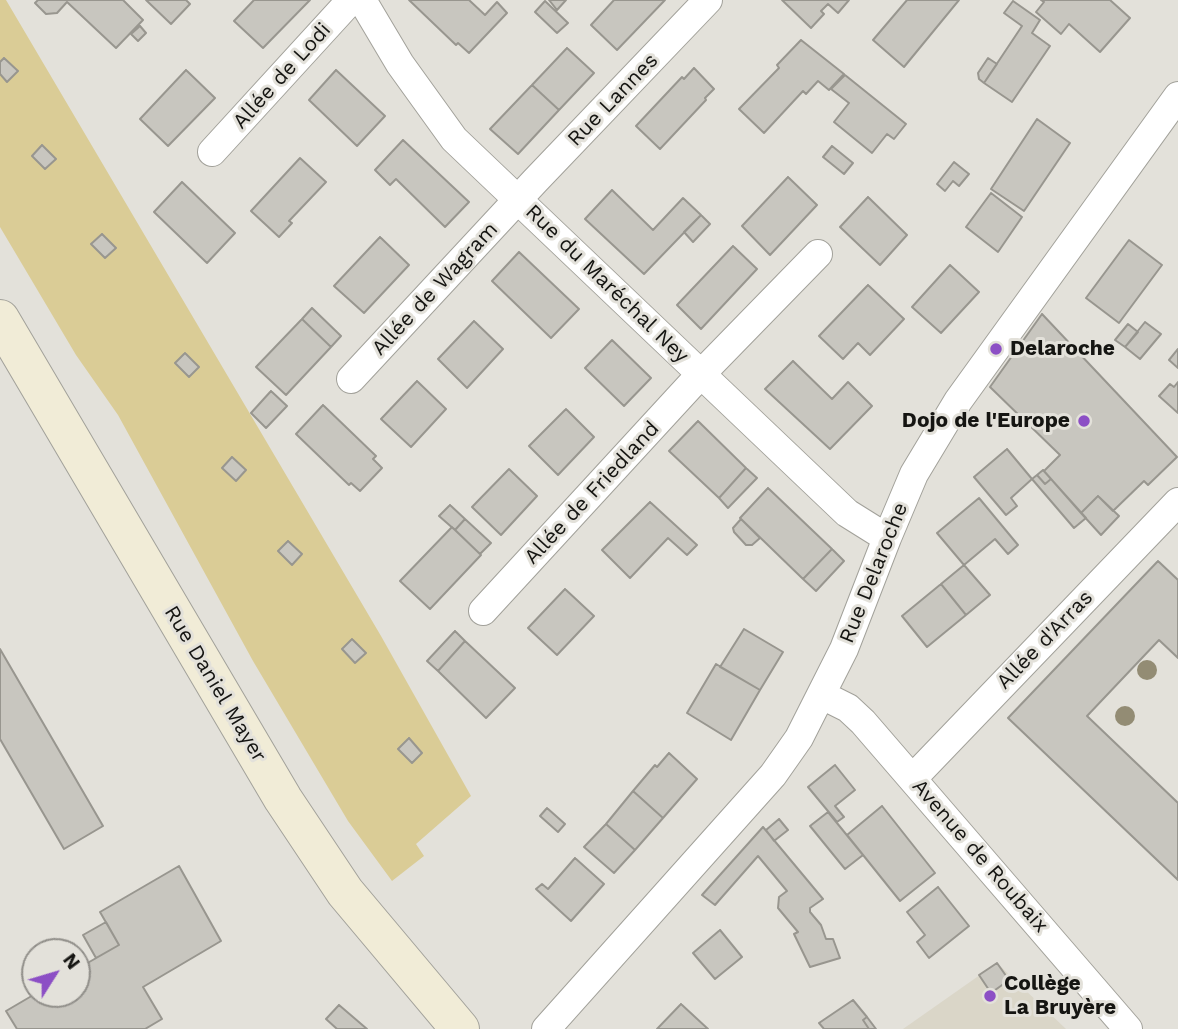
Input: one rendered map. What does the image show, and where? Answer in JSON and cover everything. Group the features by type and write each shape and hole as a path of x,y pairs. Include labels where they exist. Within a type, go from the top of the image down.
{"main road":[{"name":"Rue Daniel Mayer","path":"0,320 283,799 345,892 460,1029"}],"street":[{"name":"Allée de Lodi","path":"212,152 351,0"},
{"name":"Rue du Maréchal Ney","path":"362,0 400,64 454,139 847,513 887,538"},
{"name":"Rue Lannes","path":"518,200 708,0"},
{"name":"Rue Delaroche","path":"545,1029 773,775 799,738 844,649 914,474 958,401 1178,96"},
{"name":"Allée de Wagram","path":"351,379 518,200"},
{"name":"Allée de Friedland","path":"483,611 701,374 818,254"},
{"name":"Allée d'Arras","path":"913,778 1178,502"},
{"name":"Avenue de Roubaix","path":"822,695 848,708 913,778 1128,1029"}],"shaded area":[{"path":"0,0 6,0 381,636 471,796 416,844 424,856 392,881 348,821 253,661 118,415 76,355 0,227"},
{"name":"Collège La Bruyère","path":"997,963 1066,1029 903,1029"}],"building":[{"path":"38,0 123,0 143,20 116,48 67,2 57,13 46,14 35,3"},
{"path":"146,0 186,0 190,4 171,24"},
{"path":"254,0 310,0 263,48 234,21"},
{"path":"409,0 469,0 485,15 497,2 507,13 469,53 458,43 456,45"},
{"path":"549,0 566,0 557,10"},
{"path":"614,0 665,0 617,50 591,25"},
{"path":"782,0 849,0 838,13 828,4 821,11 824,14 811,28"},
{"path":"907,0 959,0 904,67 873,40"},
{"path":"1041,0 1110,0 1130,18 1100,52 1069,24 1061,34 1036,12 1044,2"},
{"path":"545,1 568,23 557,33 535,12"},
{"path":"1013,1 1040,20 1032,33 1050,46 1012,102 984,83 1022,26 1004,13"},
{"path":"140,26 146,33 138,41 131,34"},
{"path":"801,40 844,74 829,90 818,81 806,94 803,91 764,133 739,109 779,68 777,65"},
{"path":"567,48 594,73 559,110 532,85"},
{"path":"4,58 18,71 7,82 0,74 0,62"},
{"path":"988,58 997,64 984,83 979,79 978,73"},
{"path":"694,68 714,89 660,149 636,126 682,77 684,79"},
{"path":"186,70 215,98 168,146 140,119"},
{"path":"336,70 385,116 357,146 309,100"},
{"path":"845,75 906,124 894,139 887,134 872,153 834,122 849,103 831,89"},
{"path":"532,85 559,110 518,154 490,129"},
{"path":"1037,119 1070,143 1024,211 991,189"},
{"path":"403,140 469,202 445,227 396,179 390,185 375,170"},
{"path":"42,145 56,159 45,169 32,156"},
{"path":"832,146 853,163 844,174 823,157"},
{"path":"300,158 326,182 289,221 292,223 279,237 251,211"},
{"path":"954,162 969,174 959,186 953,181 945,191 937,184"},
{"path":"788,177 817,205 770,255 742,226"},
{"path":"182,182 235,233 207,263 154,212"},
{"path":"612,190 653,230 683,198 701,215 644,274 585,219"},
{"path":"991,193 1022,217 998,252 966,227"},
{"path":"868,197 907,235 880,265 840,227"},
{"path":"701,215 710,224 693,242 684,232"},
{"path":"102,234 116,248 105,258 91,244"},
{"path":"380,237 409,265 364,313 334,286"},
{"path":"1129,240 1162,265 1119,323 1086,298"},
{"path":"733,246 757,269 701,329 677,305"},
{"path":"519,252 579,309 551,338 492,281"},
{"path":"950,265 979,292 941,333 912,307"},
{"path":"868,285 904,319 870,355 858,343 843,359 819,336"},
{"path":"312,308 341,336 331,347 302,319"},
{"name":"Dojo de l'Europe","path":"1042,314 1177,457 1148,485 1144,481 1113,511 1098,496 1081,513 1044,471 1060,455 990,387"},
{"path":"302,319 331,347 286,395 256,367"},
{"path":"474,321 503,349 467,388 438,359"},
{"path":"1145,322 1161,334 1140,359 1125,347"},
{"path":"1128,324 1138,332 1125,347 1115,340"},
{"path":"612,340 651,378 624,406 585,368"},
{"path":"1178,349 1178,368 1169,360"},
{"path":"185,353 199,367 189,377 175,363"},
{"path":"793,361 832,399 848,382 872,406 830,449 765,389"},
{"path":"417,381 446,409 411,447 381,419"},
{"path":"1178,382 1178,413 1159,396 1170,384 1174,387"},
{"path":"271,391 287,406 266,428 251,413"},
{"path":"323,405 376,456 373,459 382,468 360,491 351,483 349,485 296,434"},
{"path":"566,409 594,437 558,475 529,446"},
{"path":"698,421 746,468 719,498 669,451"},
{"path":"1007,449 1032,479 1011,498 1017,506 1006,515 974,477"},
{"path":"232,457 246,470 236,481 222,468"},
{"path":"746,468 757,478 728,508 719,498"},
{"path":"509,469 537,496 501,535 472,507"},
{"path":"1043,470 1051,479 1045,484 1037,475"},
{"path":"1037,475 1045,484 1051,479 1086,518 1074,528 1032,479"},
{"path":"768,488 832,549 803,579 740,518"},
{"path":"1098,496 1119,516 1101,535 1081,513"},
{"path":"979,498 1018,545 1008,554 995,539 964,565 937,533"},
{"path":"650,502 697,545 687,555 668,538 630,578 602,550"},
{"path":"450,505 465,519 455,530 439,516"},
{"path":"465,519 491,543 480,554 455,530"},
{"path":"741,519 760,538 752,545 746,545 734,532 733,528"},
{"path":"452,527 481,555 430,609 400,581"},
{"path":"288,541 302,554 292,565 278,551"},
{"path":"832,549 844,561 816,591 803,579"},
{"path":"1158,561 1178,580 1178,658 1159,640 1087,716 1178,803 1178,880 1008,718"},
{"path":"964,565 990,595 966,615 941,584"},
{"path":"941,584 966,615 927,647 902,616"},
{"path":"565,589 594,616 557,655 528,628"},
{"path":"744,629 783,652 760,690 720,667"},
{"path":"455,631 465,641 438,671 427,661"},
{"path":"352,639 366,653 355,663 342,649"},
{"path":"465,641 515,688 486,718 438,671"},
{"path":"0,649 103,826 64,849 0,739"},
{"path":"716,664 760,690 731,740 687,713"},
{"path":"409,738 422,753 412,763 398,749"},
{"path":"669,753 697,779 663,818 633,791"},
{"path":"835,765 855,790 835,806 844,817 837,822 808,787"},
{"path":"633,791 663,818 635,850 606,824"},
{"path":"882,806 935,873 900,901 847,835"},
{"path":"547,808 565,824 558,832 540,816"},
{"path":"828,812 863,855 845,869 810,826"},
{"path":"779,819 788,830 774,841 766,830"},
{"path":"606,824 635,850 614,873 584,847"},
{"path":"763,827 823,899 810,908 810,912 821,925 826,939 833,939 840,958 810,967 794,934 798,932 778,908 779,897 787,891 758,856 715,905 702,895"},
{"path":"575,858 604,884 571,921 536,889 542,884 548,889"},
{"path":"179,866 221,941 143,987 162,1019 145,1029 17,1029 6,1011 21,1002 21,1008 91,1008 91,961 119,945 100,912"},
{"path":"938,887 969,926 929,958 917,942 925,935 907,912"},
{"path":"106,922 119,945 96,958 91,949 91,938 85,938 83,935"},
{"path":"720,930 742,957 715,979 693,953"},
{"path":"997,963 1009,980 991,993 979,975"},
{"path":"853,1000 867,1017 863,1020 869,1029 824,1029 819,1023"},
{"path":"681,1004 708,1029 657,1029"},
{"path":"339,1005 367,1029 337,1029 326,1019"},
{"path":"867,1017 876,1029 869,1029 863,1020"}],"place":[{"name":"Delaroche","path":"996,349"},
{"name":"Dojo de l'Europe","path":"1084,421"},
{"name":"Collège La Bruyère","path":"990,996"}]}
